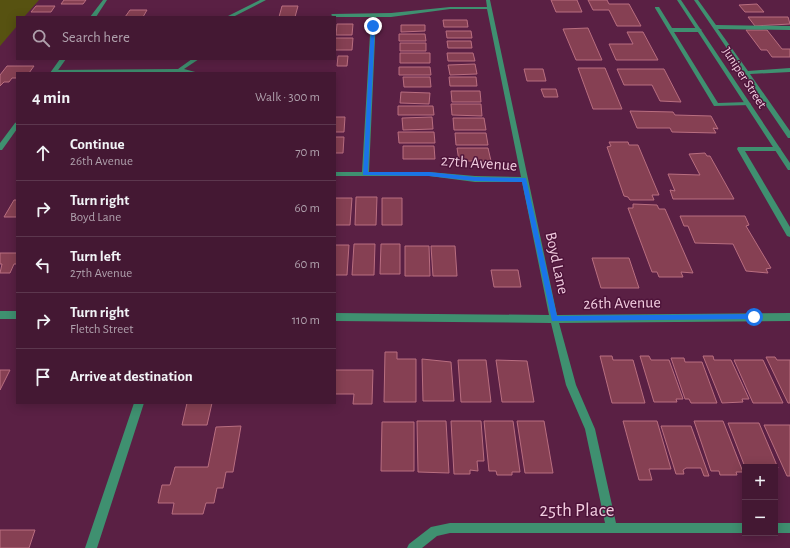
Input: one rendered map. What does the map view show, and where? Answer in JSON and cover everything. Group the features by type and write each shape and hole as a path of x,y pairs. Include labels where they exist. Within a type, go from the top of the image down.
{"street":[{"path":"94,16 105,0"},
{"path":"231,16 264,0"},
{"name":"Boyd Lane","path":"488,0 524,180 554,319 571,385 590,429 612,528"},
{"name":"Juniper Street","path":"679,0 790,168"},
{"name":"Juniper Street","path":"696,0 790,136"},
{"path":"334,15 408,14 450,8 489,8"},
{"path":"657,8 716,104 748,104"},
{"path":"365,174 374,15"},
{"path":"714,27 790,28"},
{"path":"671,30 699,30"},
{"path":"54,72 62,60"},
{"path":"176,71 184,68 195,60"},
{"path":"746,73 790,70"},
{"path":"54,72 194,72"},
{"path":"0,148 16,125"},
{"path":"778,150 740,150 790,234"},
{"name":"27th Avenue","path":"336,174 429,174 475,179 524,180"},
{"path":"0,315 16,315"},
{"name":"26th Avenue","path":"336,317 554,319 790,317"},
{"path":"91,548 139,404"},
{"name":"25th Place","path":"414,547 435,530 450,528 742,528"},
{"path":"778,528 790,528"}],"shaded area":[{"path":"0,0 39,0 25,16 16,16 16,27 0,46"}],"building":[{"path":"64,0 86,0 83,4 61,4"},
{"path":"551,0 577,0 582,12 556,12"},
{"path":"588,0 607,0 609,4 629,4 641,26 617,26 609,10 593,10"},
{"path":"757,4 764,12 745,12 739,5"},
{"path":"36,6 55,6 51,12 31,12"},
{"path":"282,6 298,6 295,16 279,16"},
{"path":"130,10 147,10 144,16 126,16"},
{"path":"748,17 788,17 790,24 755,26"},
{"path":"443,20 467,20 468,27 444,27"},
{"path":"337,24 353,24 352,35 336,35"},
{"path":"401,25 425,25 425,31 401,32"},
{"path":"588,28 602,60 576,60 563,29"},
{"path":"746,30 767,30 782,49 790,49 790,57 772,57 767,50 761,50"},
{"path":"446,31 471,31 472,38 447,38"},
{"path":"627,32 643,32 658,60 616,60 609,44 633,44"},
{"path":"399,34 425,34 426,41 399,41"},
{"path":"336,38 353,38 352,50 336,50"},
{"path":"447,41 471,41 472,48 448,48"},
{"path":"400,43 426,43 426,51 400,51"},
{"path":"400,53 430,53 430,63 400,63"},
{"path":"447,53 473,53 475,61 448,61"},
{"path":"338,56 348,56 347,66 337,66"},
{"path":"475,64 477,74 450,75 448,65"},
{"path":"7,66 34,66 30,72 16,72 16,78 12,78 9,82 4,82 0,86 0,75"},
{"path":"399,67 430,67 431,75 399,75"},
{"path":"578,68 605,68 622,109 593,109"},
{"path":"524,69 543,69 546,81 527,81"},
{"path":"617,69 664,69 681,102 660,101 652,85 624,85"},
{"path":"403,77 430,77 431,87 404,87"},
{"path":"449,77 476,77 477,86 450,86"},
{"path":"541,89 556,89 558,97 544,97"},
{"path":"451,91 480,91 481,102 452,102"},
{"path":"401,92 430,93 429,104 400,103"},
{"path":"451,104 481,104 482,116 452,115"},
{"path":"398,106 433,106 434,115 398,115"},
{"path":"630,111 673,112 675,115 711,116 718,129 713,128 716,133 672,132 670,128 637,128"},
{"path":"336,117 345,117 344,132 336,132"},
{"path":"432,117 433,129 403,130 402,118"},
{"path":"453,118 484,118 486,130 454,130"},
{"path":"398,132 434,132 435,143 399,143"},
{"path":"455,133 486,133 488,145 456,145"},
{"path":"336,137 344,137 343,153 336,153"},
{"path":"609,142 628,142 629,145 638,145 659,195 652,195 654,200 630,200 628,197 624,196 607,147 611,146"},
{"path":"403,146 434,146 435,159 403,159"},
{"path":"457,148 488,148 491,161 459,161"},
{"path":"705,153 707,156 710,156 734,199 673,199 670,190 675,191 668,174 700,175 689,154"},
{"path":"356,197 377,197 376,225 355,225"},
{"path":"336,198 352,198 350,225 336,225"},
{"path":"382,198 402,198 402,225 382,225"},
{"path":"14,200 16,200 16,217 4,217"},
{"path":"633,204 657,205 659,209 665,209 693,273 681,272 683,277 659,277 657,272 652,272 628,208 633,208"},
{"path":"680,216 745,216 749,225 746,226 771,268 766,269 768,273 746,271 733,244 695,243 688,226 684,226"},
{"path":"354,244 375,244 374,275 352,275"},
{"path":"381,244 400,244 400,274 380,274"},
{"path":"336,245 349,245 347,275 336,275"},
{"path":"405,246 429,246 430,276 405,276"},
{"path":"431,246 455,246 457,276 433,276"},
{"path":"0,253 16,253 16,264 14,264 10,273 0,273 2,264 0,264"},
{"path":"592,258 629,258 639,288 601,288"},
{"path":"491,270 518,270 521,287 494,287"},
{"path":"385,352 397,352 397,359 416,359 416,402 384,402"},
{"path":"600,356 612,356 613,360 633,360 645,403 612,403"},
{"path":"640,356 649,356 651,360 669,360 683,399 676,399 677,402 654,402"},
{"path":"703,356 713,356 714,360 731,360 749,399 742,399 743,402 722,403"},
{"path":"766,357 775,357 777,360 790,360 790,403 788,403"},
{"path":"671,358 684,358 685,362 702,362 717,403 691,403 689,399 685,399"},
{"path":"422,359 451,362 454,401 423,401"},
{"path":"458,360 486,360 491,402 461,402"},
{"path":"496,360 527,361 534,402 502,402"},
{"path":"734,360 763,360 783,403 753,403"},
{"path":"0,370 10,370 0,390"},
{"path":"336,370 373,370 372,404 353,404 354,394 336,394"},
{"path":"187,404 212,404 207,425 182,425"},
{"path":"417,421 446,421 449,473 418,472"},
{"path":"451,421 481,421 484,461 477,461 478,471 470,470 470,474 454,474"},
{"path":"484,421 513,421 520,472 512,472 512,475 497,475 496,471 489,471"},
{"path":"517,421 544,421 553,473 525,473"},
{"path":"623,421 657,421 671,469 649,469 652,480 639,480"},
{"path":"694,421 723,421 742,469 742,472 736,472 737,475 720,475 719,471 711,471"},
{"path":"382,422 414,422 414,471 381,471"},
{"path":"728,423 759,423 776,464 744,464"},
{"path":"764,425 790,425 790,476 787,476"},
{"path":"241,426 233,472 226,472 223,488 217,488 214,503 206,503 203,514 172,514 174,503 158,503 162,485 170,485 175,467 208,467 216,427"},
{"path":"661,426 691,426 709,476 704,476 701,468 686,468 683,470 684,474 676,474"},
{"path":"0,530 35,530 29,548 0,548"}],"route":[{"path":"373,26 365,174 429,174 475,179 524,180 554,319 754,317"}]}
